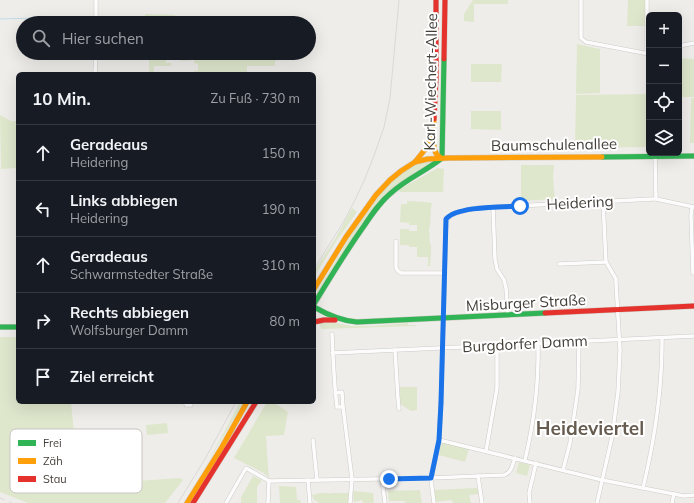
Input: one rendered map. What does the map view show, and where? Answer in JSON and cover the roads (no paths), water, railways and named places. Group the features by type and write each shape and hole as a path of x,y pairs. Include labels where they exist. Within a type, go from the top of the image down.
{"main road":[{"name":"Karl-Wiechert-Allee","path":"316,286 346,237 376,195 401,170 416,162 425,150 434,131 436,0"},
{"name":"Karl-Wiechert-Allee","path":"316,303 350,248 378,208 401,184 429,168 442,158 444,0"},
{"path":"436,52 444,52"},
{"path":"434,131 434,149 436,154 442,158"},
{"name":"Baumschulenallee","path":"416,162 442,158 646,154"},
{"name":"Baumschulenallee","path":"682,155 694,156"},
{"name":"Misburger Straße","path":"316,307 328,316 342,321 357,322 694,306"},
{"path":"316,322 324,320 342,321"},
{"path":"0,327 16,327"},
{"path":"187,503 247,404"},
{"path":"193,503 255,404"}],"street":[{"path":"96,0 96,16"},
{"path":"581,0 581,38 586,42 646,54"},
{"path":"648,0 648,48"},
{"path":"682,45 694,43"},
{"path":"95,72 96,60"},
{"path":"655,156 656,199"},
{"name":"Heidering","path":"434,503 431,478 439,440 442,391 446,219 450,215 476,208 656,199 693,207"},
{"path":"597,503 616,416 620,369 620,339 616,279 606,262 603,202"},
{"path":"493,207 495,259 497,269 505,284 508,315"},
{"path":"693,207 691,216 693,273"},
{"path":"396,241 396,268 401,273 445,273"},
{"path":"559,264 606,262"},
{"path":"332,334 332,353 337,407 344,407"},
{"name":"Burgdorfer Damm","path":"332,353 694,336"},
{"path":"643,488 657,411 661,373 662,338"},
{"path":"563,470 570,443 578,389 579,342"},
{"path":"525,460 535,403 538,344"},
{"path":"486,451 497,388 497,345"},
{"path":"395,350 399,409"},
{"path":"335,393 342,392 352,479 350,503"},
{"path":"186,404 191,404"},
{"path":"313,440 317,480"},
{"path":"439,440 602,480 684,496 694,495"},
{"path":"228,503 246,468 269,481 431,478 504,475 509,473 511,470 515,458"},
{"path":"530,503 529,493 536,463"},
{"path":"478,476 482,503"},
{"path":"382,479 385,503"},
{"path":"308,480 310,503"},
{"path":"268,503 269,481"},
{"path":"672,503 674,494"}],"waterway":[{"path":"0,19 16,19"}],"tram line":[{"path":"316,266 354,202 364,181 384,127 390,98 399,0"},
{"path":"178,503 205,459 235,404"}],"railway":[{"path":"0,498 12,503"}],"district":[{"name":"Heideviertel","path":"590,428"}]}
